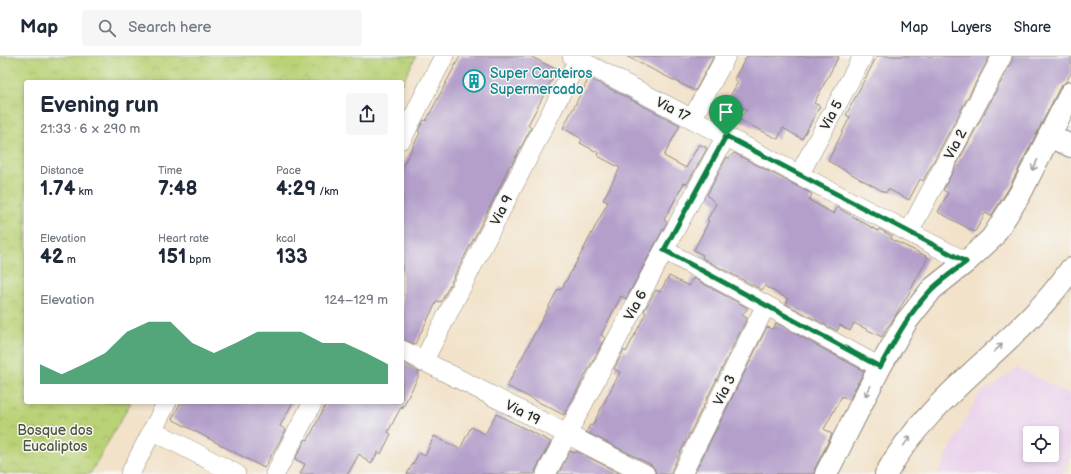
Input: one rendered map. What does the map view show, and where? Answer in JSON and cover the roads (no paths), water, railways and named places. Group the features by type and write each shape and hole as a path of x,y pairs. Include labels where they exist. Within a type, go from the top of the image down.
{"street":[{"path":"404,135 444,56"},
{"path":"692,119 726,56"},
{"name":"Via 5","path":"800,175 863,56"},
{"name":"Via 2","path":"909,232 1002,56"},
{"name":"Via 17","path":"577,57 692,119 966,262"},
{"name":"Via 9","path":"423,362 577,57"},
{"path":"826,474 880,367 906,322 932,289 966,262 992,238 1020,194 1071,93"},
{"name":"Via 6","path":"546,474 726,136"},
{"path":"1049,136 1071,146"},
{"path":"664,250 880,367"},
{"path":"886,474 913,433 942,402 1045,302 1071,269"},
{"name":"Via 3","path":"682,474 766,305"},
{"name":"Via 19","path":"404,351 645,474"},
{"path":"130,474 166,404"},
{"path":"274,474 312,404"},
{"path":"152,430 236,474"}],"place":[{"name":"Super Canteiros Supermercado","path":"474,81"}],"park label":[{"name":"Bosque dos Eucaliptos","path":"55,438"}]}
